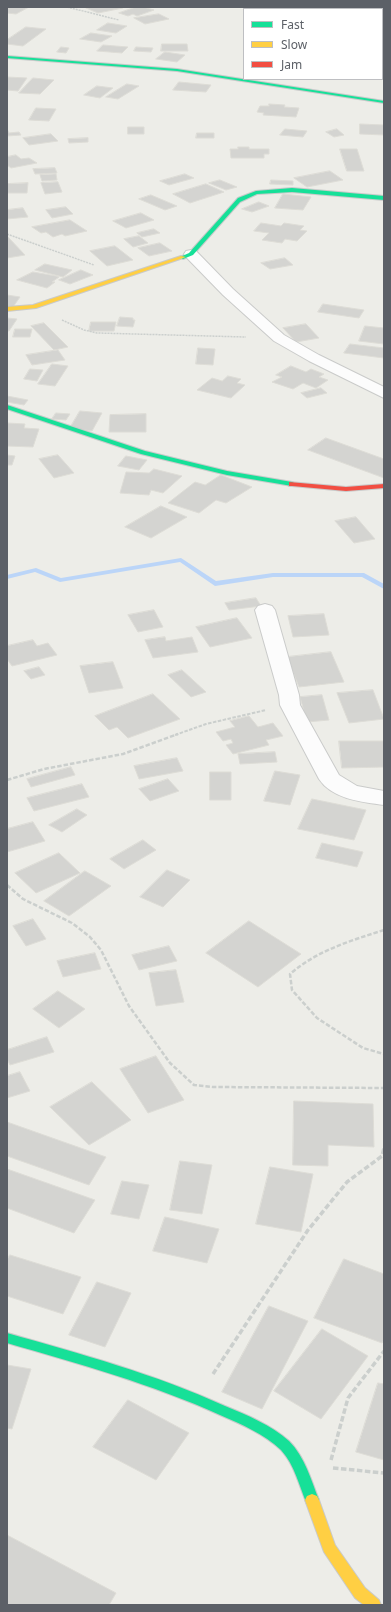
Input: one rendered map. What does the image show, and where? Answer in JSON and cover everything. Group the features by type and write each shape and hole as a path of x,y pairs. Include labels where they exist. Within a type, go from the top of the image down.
{"street":[{"path":"7,57 176,70 347,98 384,102"},
{"path":"7,309 34,307 191,254 241,198 252,193 276,190 348,198 384,198"},
{"path":"191,254 228,292 279,338 314,358 384,393"},
{"path":"7,407 142,453 227,473 309,486 346,489 384,486"},
{"path":"265,610 289,695 290,705 330,779 348,792 384,798"},
{"path":"7,1338 119,1370 197,1398 262,1429 285,1446 298,1463 329,1548 360,1593 374,1605"}],"path":[{"path":"67,7 119,20"},
{"path":"7,234 125,276"},
{"path":"34,307 84,330 97,333 279,338"},
{"path":"7,780 44,769 123,754 206,724 290,705"},
{"path":"7,885 23,899 72,923 90,937 101,950 129,1006 170,1063 194,1085 213,1087 384,1088"},
{"path":"384,930 327,948 300,964 290,974 292,990 317,1018 363,1048 384,1054"},
{"path":"197,1398 308,1230 347,1182 382,1156 384,1148"},
{"path":"384,1351 348,1398 329,1467 384,1474"}],"building":[{"path":"7,7 29,7 16,14 7,13"},
{"path":"136,7 154,10 137,16 133,14 128,16 119,13"},
{"path":"86,8 123,8 98,13"},
{"path":"159,14 169,19 145,24 134,18"},
{"path":"108,23 127,26 116,33 97,30"},
{"path":"26,27 46,29 23,46 7,44 7,40"},
{"path":"91,33 112,36 101,42 80,39"},
{"path":"162,44 187,44 188,51 161,51"},
{"path":"103,45 128,47 122,53 97,51"},
{"path":"61,47 69,48 66,53 57,52"},
{"path":"136,47 153,48 151,52 134,51"},
{"path":"165,52 185,55 177,62 156,59"},
{"path":"7,77 27,78 18,91 7,90"},
{"path":"33,78 54,80 40,94 19,93"},
{"path":"179,82 211,85 206,92 173,90"},
{"path":"127,84 139,86 118,99 106,97"},
{"path":"97,86 113,88 100,98 84,95"},
{"path":"269,104 299,108 296,117 263,115 264,113 257,112 260,106 269,106"},
{"path":"36,108 56,109 49,121 29,120"},
{"path":"360,124 384,125 384,135 360,134"},
{"path":"128,127 144,127 144,134 128,134"},
{"path":"7,129 9,133 19,132 21,135 7,136"},
{"path":"285,129 307,131 303,137 280,135"},
{"path":"337,129 344,135 334,137 326,132"},
{"path":"197,133 214,133 214,138 196,138"},
{"path":"51,134 58,141 29,145 23,138"},
{"path":"88,138 88,142 69,143 68,139"},
{"path":"238,147 249,147 249,149 269,149 269,154 264,154 264,158 231,158 230,149 238,149"},
{"path":"340,149 357,149 364,171 347,171"},
{"path":"16,155 21,159 29,158 37,163 11,168 7,165 7,157"},
{"path":"55,168 57,173 35,174 33,169"},
{"path":"330,171 343,180 307,187 294,178"},
{"path":"56,174 57,180 42,181 40,175"},
{"path":"185,174 194,178 169,185 160,181"},
{"path":"220,180 237,187 226,190 209,183"},
{"path":"271,180 293,181 293,185 270,184"},
{"path":"58,182 62,192 45,194 41,183"},
{"path":"28,183 27,193 7,193 7,184"},
{"path":"206,184 224,192 190,203 173,194"},
{"path":"283,194 311,197 303,210 275,208"},
{"path":"151,195 177,206 165,210 139,199"},
{"path":"259,202 269,206 252,212 242,209"},
{"path":"66,207 73,214 52,218 46,210"},
{"path":"23,208 28,217 7,219 7,210"},
{"path":"141,213 154,220 126,228 113,221"},
{"path":"70,220 87,231 65,236 62,234 53,237 46,232 41,233 32,227"},
{"path":"261,223 281,226 284,223 304,226 300,230 307,231 297,241 285,239 282,243 262,240 269,233 254,231"},
{"path":"154,229 160,233 142,237 137,233"},
{"path":"139,236 148,243 133,247 124,239"},
{"path":"8,237 25,255 7,258"},
{"path":"160,243 172,251 149,256 138,248"},
{"path":"115,246 133,260 107,266 90,251"},
{"path":"285,258 293,265 270,269 261,263"},
{"path":"45,264 72,270 63,277 35,270"},
{"path":"81,270 93,275 70,284 59,280"},
{"path":"33,272 59,277 47,288 17,280"},
{"path":"7,295 20,297 13,307 7,307"},
{"path":"323,304 364,310 359,318 318,312"},
{"path":"120,317 133,318 133,320 135,320 133,327 117,326"},
{"path":"7,318 17,319 9,331 7,331"},
{"path":"91,322 116,322 114,331 89,331"},
{"path":"44,323 68,347 54,350 31,326"},
{"path":"306,324 319,338 296,342 283,328"},
{"path":"365,326 384,328 384,344 359,341"},
{"path":"15,329 32,329 30,337 13,337"},
{"path":"350,344 384,348 384,358 344,353"},
{"path":"198,348 215,349 213,365 196,364"},
{"path":"58,350 65,360 32,365 26,355"},
{"path":"52,364 68,366 55,386 38,384"},
{"path":"291,366 306,372 311,369 324,374 319,377 328,380 316,388 303,383 293,389 272,382 282,377 276,375"},
{"path":"30,369 43,370 37,381 24,379"},
{"path":"228,376 241,379 237,383 245,385 231,398 197,390 212,378 222,381"},
{"path":"321,388 327,393 307,398 301,393"},
{"path":"7,396 28,400 24,405 7,402"},
{"path":"80,411 102,413 92,431 70,428"},
{"path":"56,413 70,414 66,420 52,419"},
{"path":"146,414 146,432 109,432 110,415"},
{"path":"7,423 25,424 24,428 39,429 33,447 7,446"},
{"path":"326,438 384,459 384,478 308,450"},
{"path":"7,455 15,456 12,465 7,465"},
{"path":"58,455 74,473 54,478 39,459"},
{"path":"126,456 147,460 139,470 118,466"},
{"path":"154,469 182,476 163,493 151,490 149,495 120,493 126,472 149,473"},
{"path":"221,475 252,487 226,503 216,500 199,513 168,503 195,482 205,485"},
{"path":"161,506 187,517 151,538 125,527"},
{"path":"356,517 375,539 354,543 335,521"},
{"path":"256,598 261,606 229,610 225,603"},
{"path":"154,610 163,627 138,632 128,615"},
{"path":"324,614 329,635 293,637 288,616"},
{"path":"237,618 252,638 210,647 196,627"},
{"path":"165,637 166,641 192,637 198,652 153,658 145,640"},
{"path":"33,640 37,646 48,643 57,655 12,666 7,659 7,646"},
{"path":"331,652 344,682 299,687 287,657"},
{"path":"113,662 123,688 89,693 80,666"},
{"path":"39,667 45,675 31,679 24,671"},
{"path":"182,670 206,692 191,697 168,675"},
{"path":"373,690 384,719 349,723 337,693"},
{"path":"153,694 180,719 128,738 117,727 109,730 95,716"},
{"path":"322,695 329,720 307,722 300,697"},
{"path":"249,716 258,727 273,723 283,736 266,740 269,745 233,754 226,745 233,743 231,739 223,741 216,732 235,727 230,721"},
{"path":"339,741 384,741 384,767 342,768"},
{"path":"275,752 277,762 240,764 238,754"},
{"path":"177,758 183,771 139,779 134,766"},
{"path":"71,767 75,775 31,787 27,779"},
{"path":"275,771 300,775 290,805 264,801"},
{"path":"210,772 231,772 231,800 210,800"},
{"path":"168,779 179,791 150,801 139,789"},
{"path":"82,784 89,797 34,811 27,798"},
{"path":"312,799 366,810 354,840 298,829"},
{"path":"77,809 87,815 62,832 49,825"},
{"path":"33,822 45,841 7,852 7,829"},
{"path":"143,840 156,850 124,869 110,859"},
{"path":"322,843 363,852 357,867 316,858"},
{"path":"59,853 80,873 36,893 15,873"},
{"path":"167,870 190,880 163,907 140,897"},
{"path":"85,871 111,886 69,916 44,901"},
{"path":"33,919 46,939 26,946 13,926"},
{"path":"249,921 301,954 258,987 206,953"},
{"path":"169,946 177,961 139,970 132,955"},
{"path":"95,953 101,969 63,977 57,961"},
{"path":"176,970 184,1002 156,1006 149,973"},
{"path":"58,991 85,1009 59,1028 33,1009"},
{"path":"47,1037 54,1052 10,1065 7,1059 7,1050"},
{"path":"156,1056 184,1100 148,1113 120,1069"},
{"path":"20,1072 30,1091 7,1098 7,1076"},
{"path":"92,1082 131,1120 89,1145 50,1107"},
{"path":"294,1101 373,1104 374,1147 328,1145 328,1166 293,1165"},
{"path":"7,1122 106,1157 89,1185 7,1156"},
{"path":"180,1161 212,1165 202,1214 170,1210"},
{"path":"270,1167 313,1174 301,1232 256,1224"},
{"path":"7,1169 95,1200 74,1233 7,1208"},
{"path":"122,1181 149,1185 139,1219 111,1214"},
{"path":"165,1217 219,1229 207,1263 153,1251"},
{"path":"10,1255 81,1277 63,1314 7,1296 7,1260"},
{"path":"344,1259 384,1274 384,1340 382,1343 314,1318"},
{"path":"97,1282 131,1293 105,1347 69,1335"},
{"path":"269,1306 308,1321 262,1409 222,1392"},
{"path":"322,1329 368,1356 321,1419 274,1391"},
{"path":"7,1365 31,1369 12,1429 7,1428"},
{"path":"378,1383 384,1384 384,1460 356,1452"},
{"path":"128,1400 189,1433 156,1480 93,1447"},
{"path":"7,1535 116,1593 109,1605 7,1605"}],"waterway":[{"path":"7,577 36,570 60,580 181,560 215,584 273,575 364,575 384,587"}],"traffic: fast":[{"path":"7,57 177,70 384,102"},
{"path":"183,257 191,254 238,200 256,193 273,190 292,190 384,198"},
{"path":"7,407 143,453 227,473 292,484"},
{"path":"7,1338 149,1381 204,1402 259,1428 273,1436 285,1446 295,1458 302,1472 312,1500"}],"traffic: slow":[{"path":"7,309 34,307 183,257"},
{"path":"312,1500 329,1548 360,1593 374,1605"}],"traffic: jam":[{"path":"292,484 346,489 384,486"}]}
